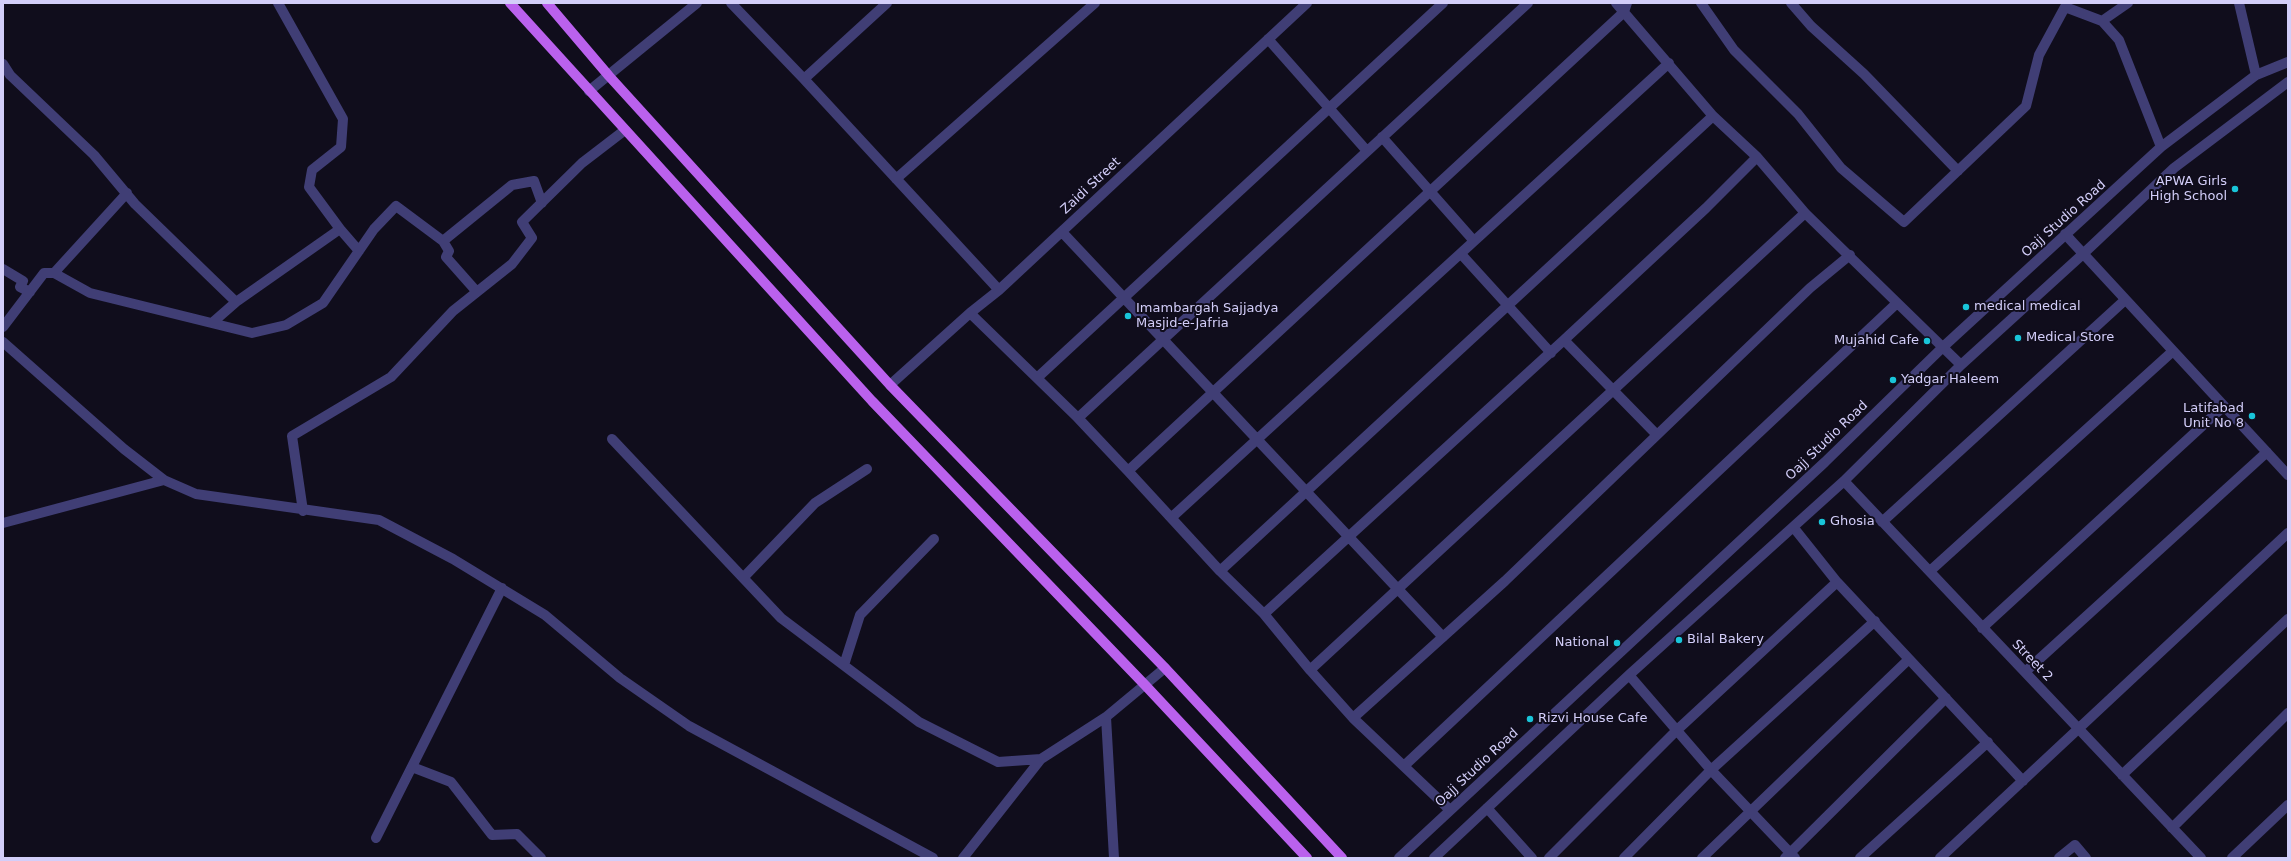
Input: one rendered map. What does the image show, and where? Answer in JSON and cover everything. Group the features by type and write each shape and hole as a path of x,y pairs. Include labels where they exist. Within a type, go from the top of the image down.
{"main road":[{"path":"510,3 872,401 1145,685 1307,858"},
{"path":"547,3 609,76 890,385 1165,668 1342,858"}],"street":[{"path":"278,3 343,119 341,147 312,170 309,187 340,229 359,251"},
{"path":"589,91 697,3"},
{"path":"731,3 804,79 1000,290"},
{"path":"804,79 887,3"},
{"path":"896,179 1095,3"},
{"name":"Zaidi Street","path":"890,385 970,313 1000,290 1307,3"},
{"path":"1037,378 1443,3"},
{"path":"1078,418 1528,3"},
{"path":"1616,3 1626,8 1713,116 1757,157 1805,213 1850,255 1961,365"},
{"path":"1701,3 1734,50 1798,114 1841,168 1904,222 2026,106 2040,55 2065,5 2102,20 2119,40 2161,147"},
{"path":"1791,3 1811,26 1864,74 1958,171"},
{"path":"2102,20 2128,3"},
{"path":"2239,3 2256,75"},
{"path":"1128,471 1430,192 1626,8"},
{"path":"1268,39 1367,151"},
{"name":"Oajj Studio Road","path":"1399,858 1825,462 1943,347 2161,147 2256,75 2288,62"},
{"path":"1171,518 1669,63"},
{"path":"3,64 10,75 94,155 135,204 236,302"},
{"path":"1434,858 1630,675 1794,528 1844,481 1961,365 2083,254 2174,168 2288,82"},
{"path":"1220,571 1713,116"},
{"path":"303,511 292,436 391,377 453,311 512,264 532,238 522,222 582,163 625,130"},
{"path":"1382,137 1474,242"},
{"path":"1264,614 1350,538 1551,353 1706,208 1757,157"},
{"path":"443,241 512,185 534,181 542,203"},
{"path":"54,272 127,193"},
{"path":"3,327 44,273 54,272 90,293 252,333 286,325 323,303 374,229 396,206 443,241 449,251 446,257 477,292"},
{"path":"1310,670 1805,213"},
{"path":"212,323 236,302 340,229"},
{"path":"1062,232 1443,637"},
{"path":"2065,234 2288,475"},
{"path":"1461,254 1551,353"},
{"path":"1353,718 1505,581 1810,288 1850,255"},
{"path":"3,269 23,281 20,287 30,292"},
{"path":"1882,522 2125,300"},
{"path":"1405,765 1897,303"},
{"path":"970,313 1078,418 1220,571 1264,614 1310,670 1353,718 1405,765 1411,773 1450,810"},
{"path":"1564,340 1657,435"},
{"path":"3,342 118,444 164,480 196,494 303,511 379,520 453,559 545,615 620,678 689,726 933,858"},
{"path":"1930,571 2173,351"},
{"path":"1982,628 2224,406"},
{"path":"612,439 781,618 918,722 998,762 1041,759"},
{"path":"2025,672 2266,452"},
{"path":"743,578 815,503 867,469"},
{"path":"3,523 164,480"},
{"name":"Street 2","path":"1844,481 2201,858"},
{"path":"1794,528 1837,582 2023,781"},
{"path":"1940,858 2023,781 2077,728 2288,533"},
{"path":"844,665 860,615 934,539"},
{"path":"1549,858 1676,731 1837,582"},
{"path":"376,838 502,588"},
{"path":"2122,774 2288,619"},
{"path":"1624,858 1711,770 1875,621"},
{"path":"1702,858 1752,812 1909,659"},
{"path":"963,858 1041,759 1106,717 1165,668"},
{"path":"1630,675 1676,731 1752,812 1790,856 1946,698"},
{"path":"2172,828 2288,713"},
{"path":"1106,717 1114,858"},
{"path":"1860,858 1988,742"},
{"path":"412,767 451,782 492,835 517,834 541,858"},
{"path":"2232,858 2288,805"},
{"path":"1487,808 1532,858"},
{"path":"2060,858 2075,845 2086,858"}],"place":[{"name":"APWA Girls High School","path":"2235,189"},
{"name":"medical medical","path":"1966,307"},
{"name":"Imambargah Sajjadya Masjid-e-Jafria","path":"1128,316"},
{"name":"Medical Store","path":"2018,338"},
{"name":"Mujahid Cafe","path":"1927,341"},
{"name":"Yadgar Haleem","path":"1893,380"},
{"name":"Latifabad Unit No 8","path":"2252,416"},
{"name":"Ghosia","path":"1822,522"},
{"name":"Bilal Bakery","path":"1679,640"},
{"name":"National","path":"1617,643"},
{"name":"Rizvi House Cafe","path":"1530,719"}]}
